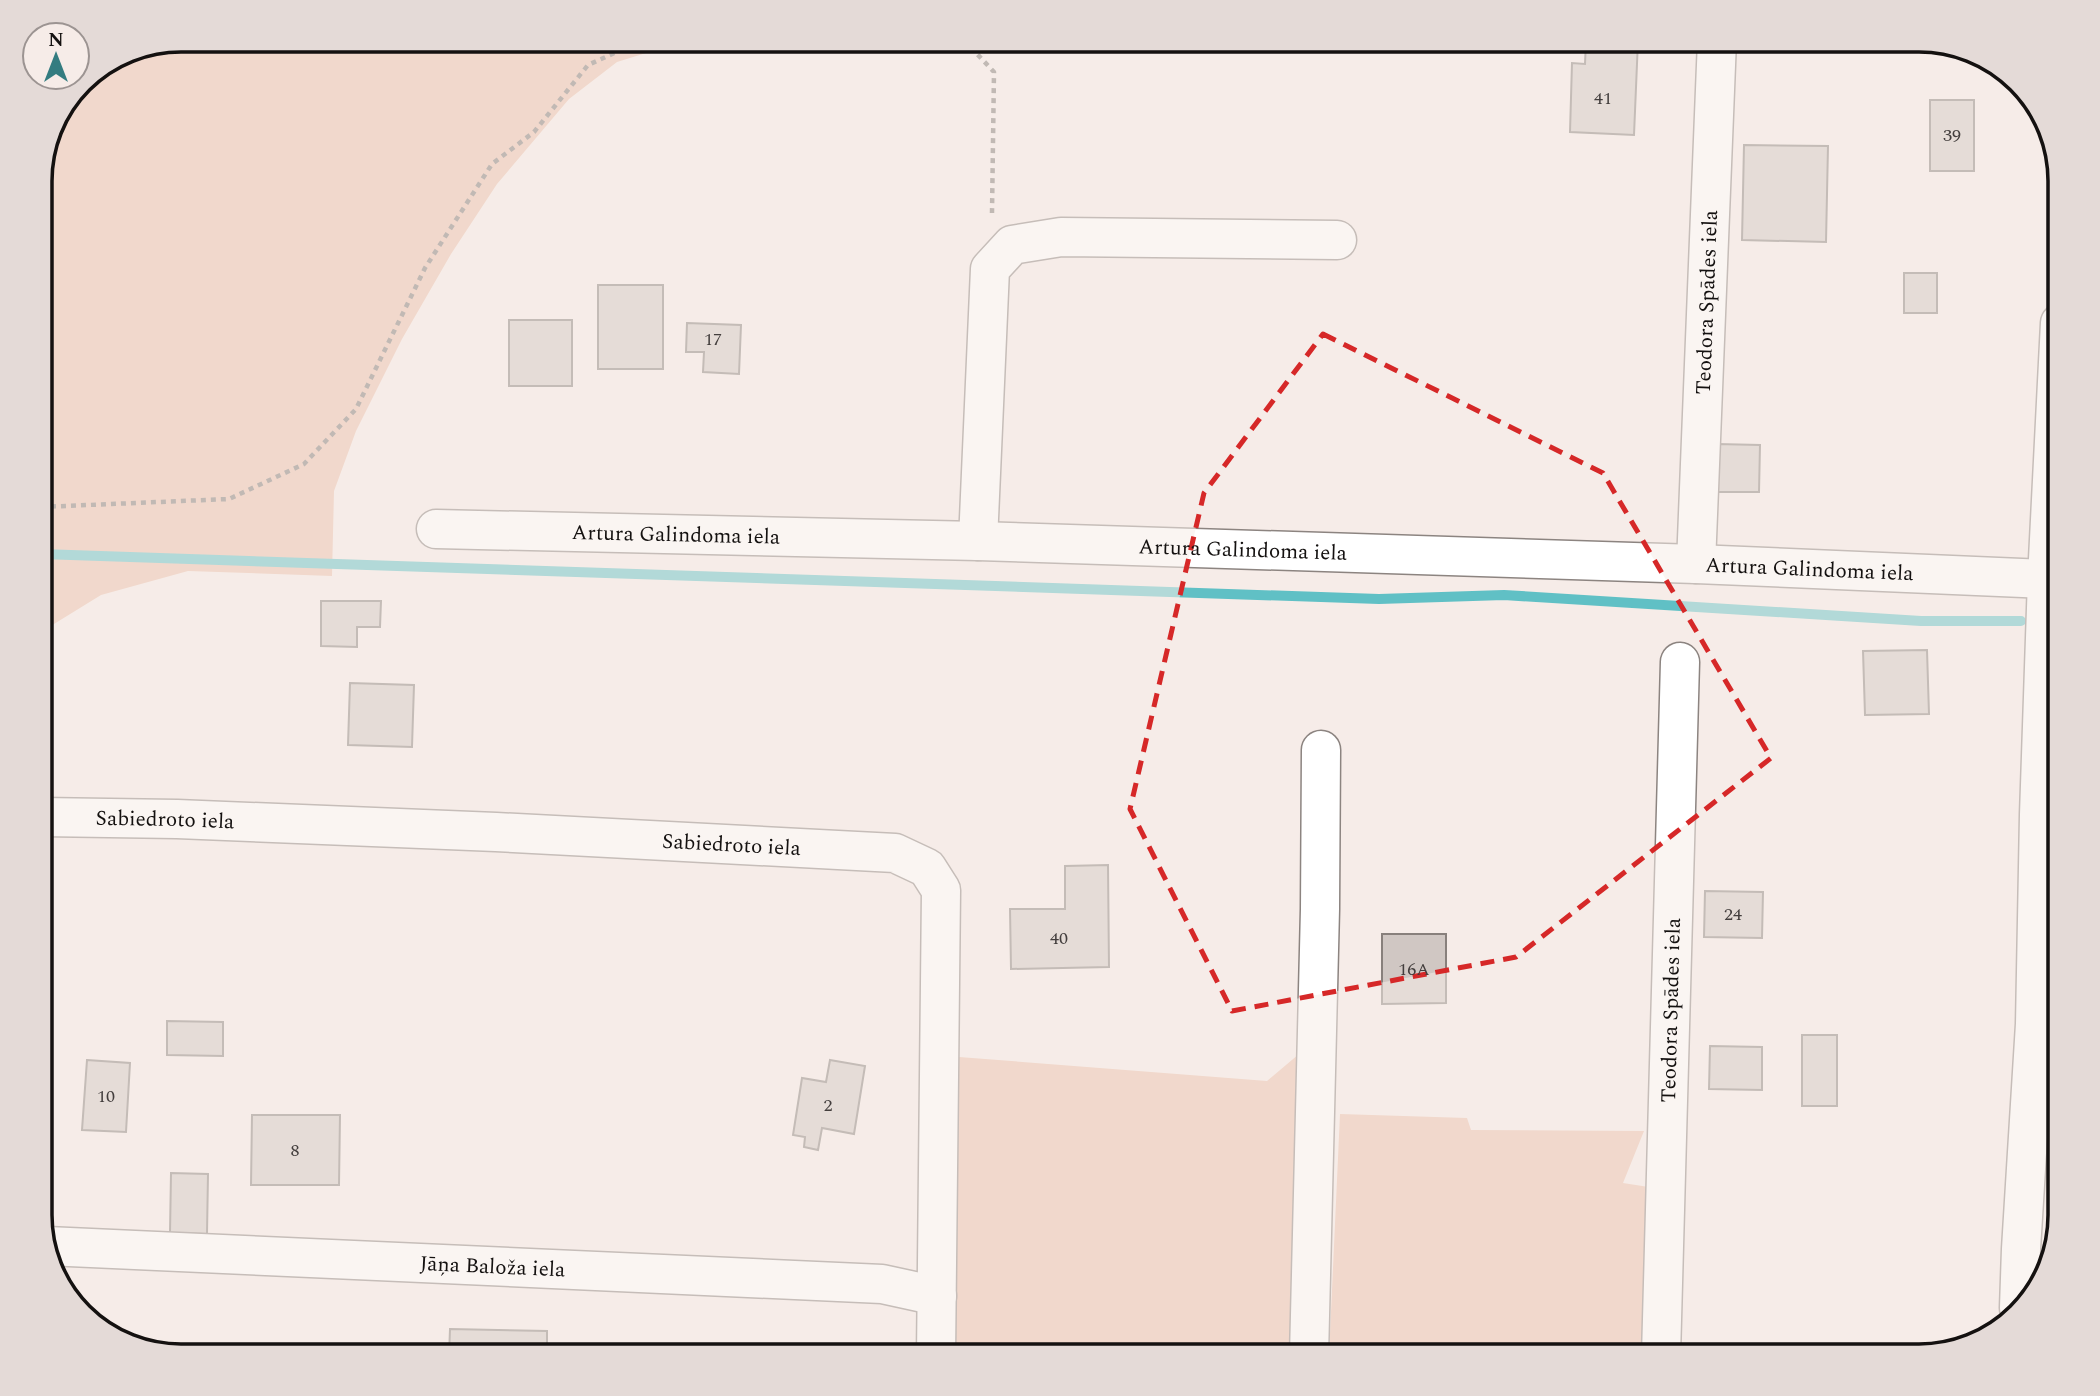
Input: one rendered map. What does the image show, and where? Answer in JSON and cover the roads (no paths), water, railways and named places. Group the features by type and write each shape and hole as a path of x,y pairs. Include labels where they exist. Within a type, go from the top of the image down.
{"street":[{"name":"Teodora Spādes iela","path":"1696,564 1717,52"},
{"path":"978,541 990,269 1012,245 1060,237 1337,240"},
{"name":"Artura Galindoma iela","path":"436,529 978,541 1696,564 2047,579"},
{"path":"2020,1293 2035,1024 2048,559"},
{"name":"Teodora Spādes iela","path":"1661,1344 1680,662"},
{"path":"1309,1344 1320,909 1321,750"},
{"name":"Sabiedroto iela","path":"53,817 177,819 468,831 895,853 927,869 941,890 936,1344"},
{"name":"Jāņa Baloža iela","path":"57,1246 882,1284 937,1296"}],"waterway":[{"path":"53,554 1379,599 1504,595 1921,621 2021,621"}]}
